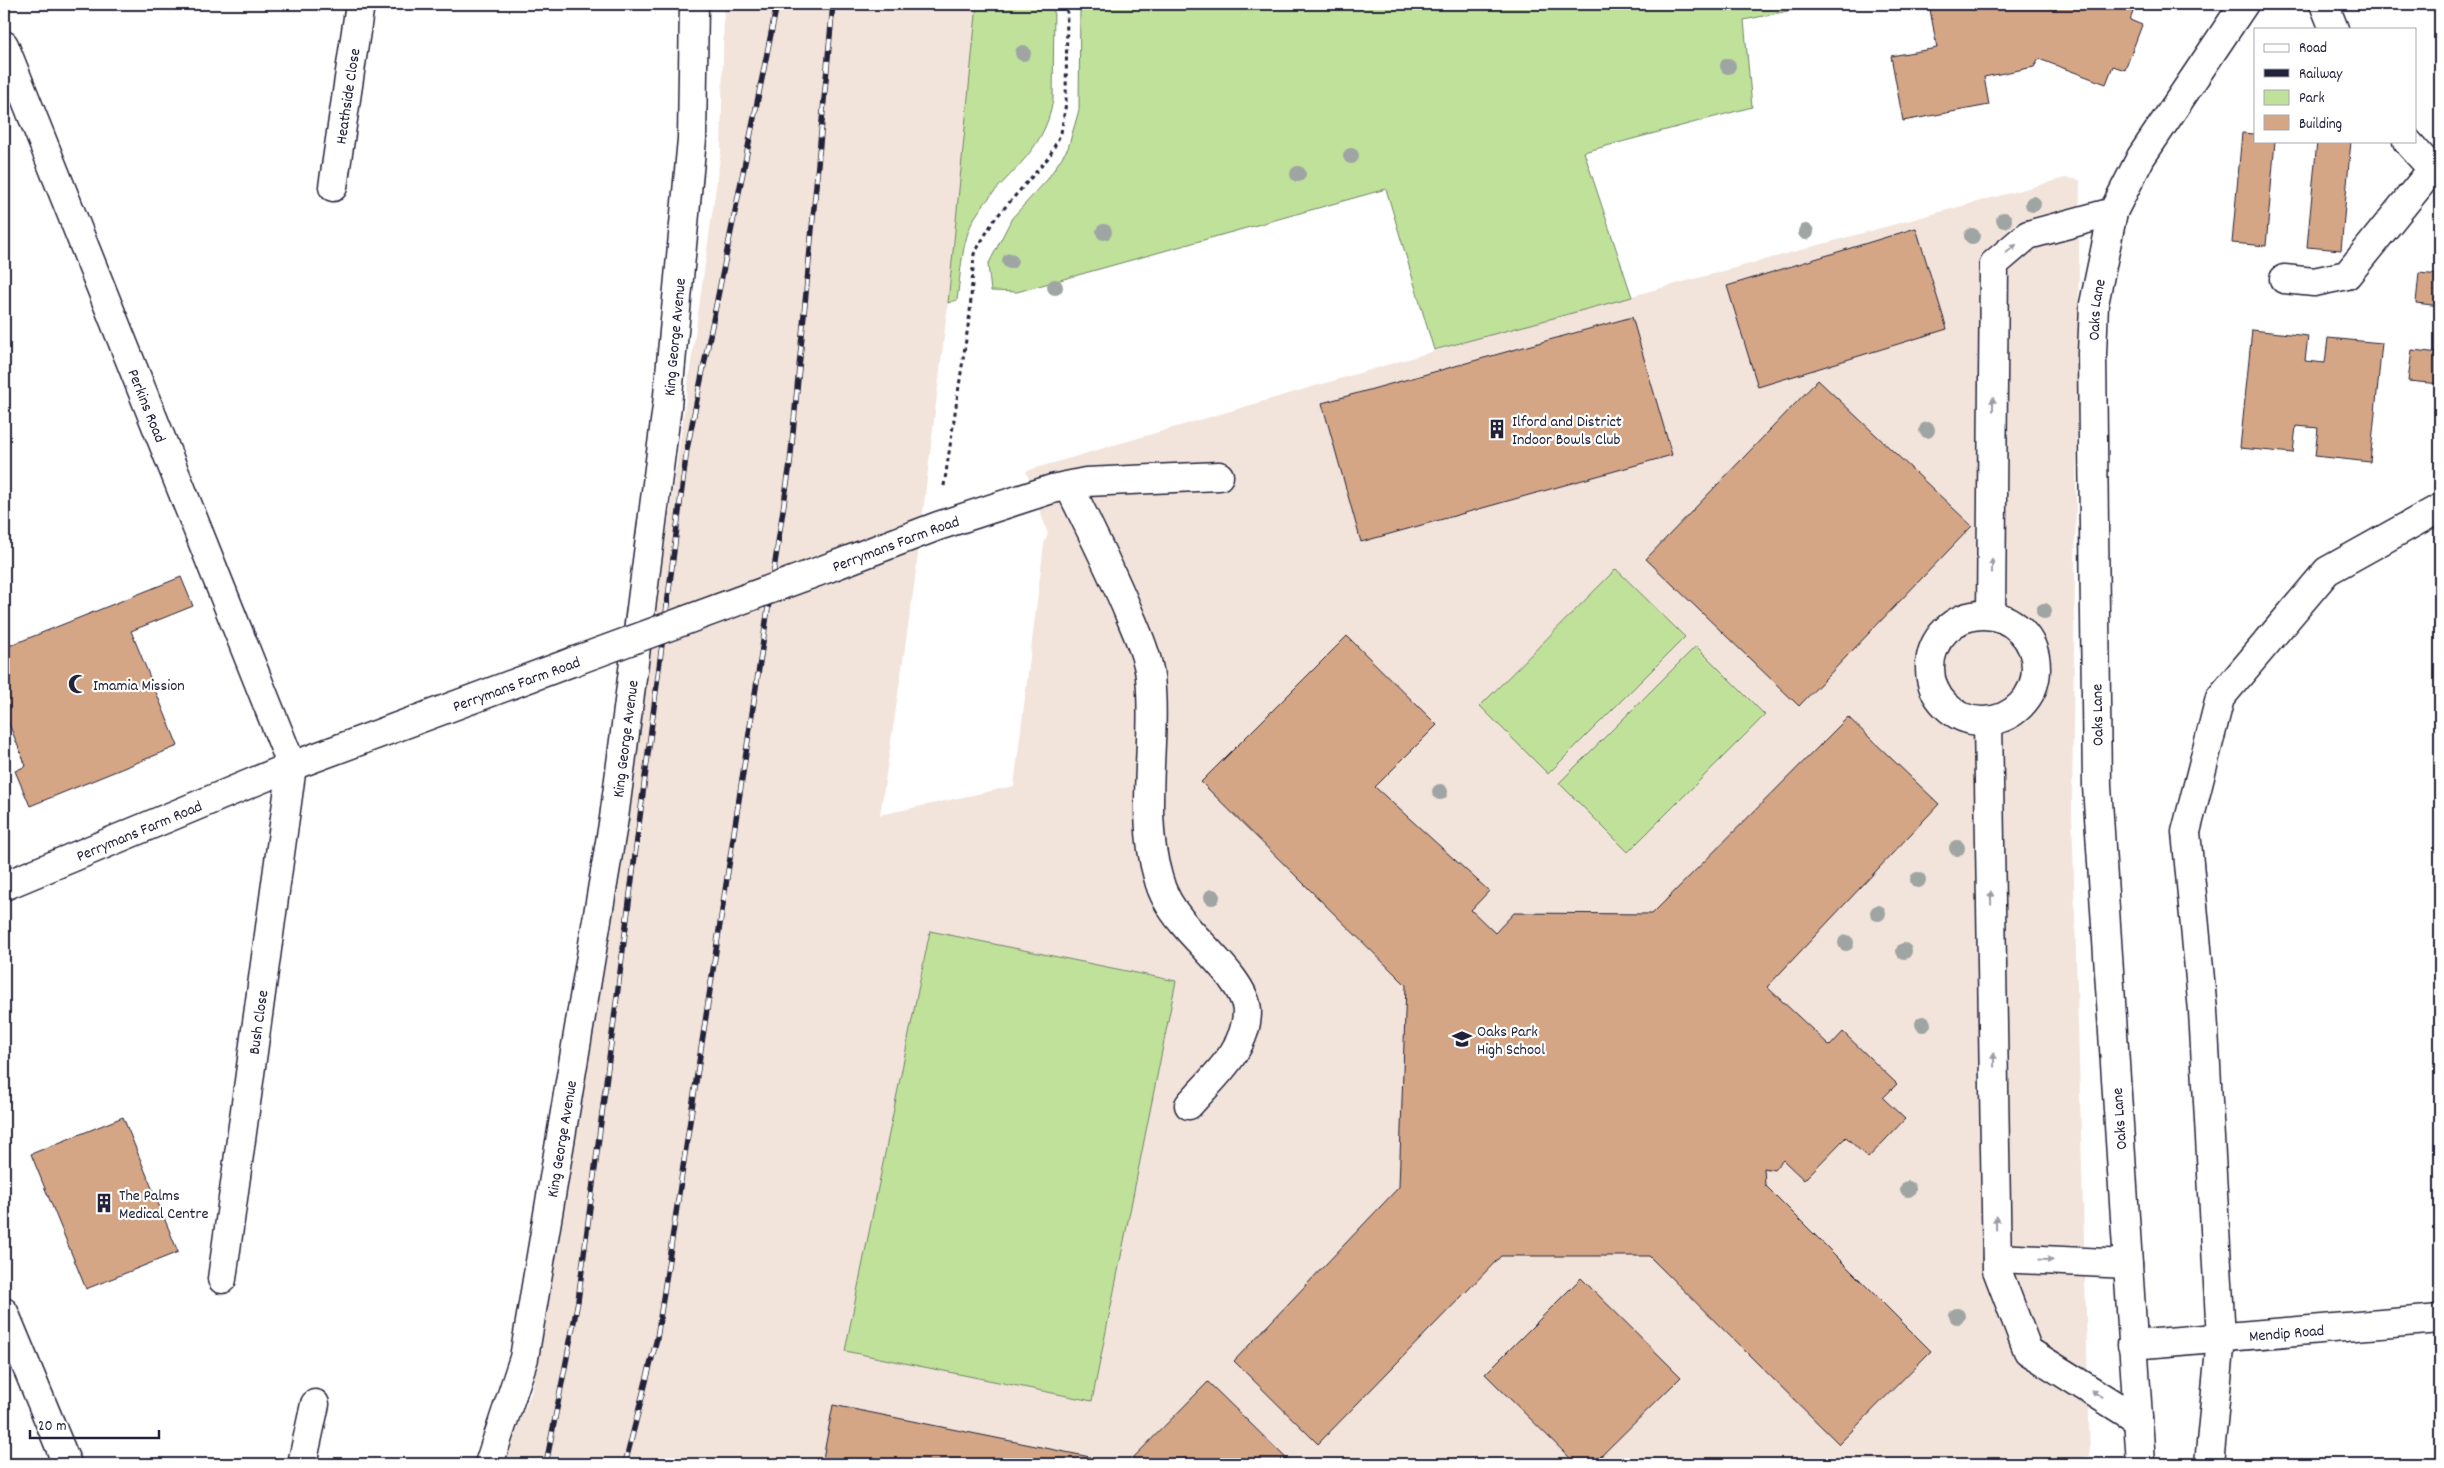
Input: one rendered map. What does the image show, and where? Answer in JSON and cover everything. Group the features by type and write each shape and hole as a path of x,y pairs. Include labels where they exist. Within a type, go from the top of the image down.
{"street":[{"name":"Heathside Close","path":"334,187 360,4"},
{"name":"King George Avenue","path":"489,1464 524,1358 614,818 668,396 692,139 694,4"},
{"name":"Oaks Lane","path":"2141,1464 2097,786 2092,354 2094,304 2113,212 2141,157 2244,4"},
{"path":"2324,4 2334,28"},
{"name":"Perkins Road","path":"4,45 292,766"},
{"path":"2284,279 2314,282 2347,275 2437,170 2408,142"},
{"path":"1991,615 1994,264 2028,235 2113,212"},
{"name":"Perrymans Farm Road","path":"4,886 292,766 938,526 1069,486 1097,481 1219,476"},
{"path":"1069,486 1141,641 1150,676 1150,825 1158,878 1168,902 1182,922 1242,992 1247,1008 1247,1022 1242,1039 1233,1056 1189,1105"},
{"path":"2208,1464 2221,1338 2203,1011 2186,832 2220,698 2327,571 2440,508"},
{"path":"1991,615 2008,620 2021,630 2031,644 2036,661 2036,678 2030,694 2019,708 2004,717 1988,721 1970,720 1953,713 1940,700 1932,684 1930,666 1933,649 1942,633 1956,622 1973,616 1991,615"},
{"path":"1988,721 1997,1270 2028,1350 2138,1420"},
{"name":"Bush Close","path":"222,1279 292,766"},
{"path":"1997,1258 2128,1264"},
{"path":"4,1312 67,1464"},
{"name":"Mendip Road","path":"2132,1345 2440,1319"},
{"path":"302,1464 315,1404"}],"path":[{"path":"938,526 970,313 974,254 994,220 1049,156 1061,133 1066,103 1067,4"}],"shaded area":[{"name":"Oaks Park High School","path":"724,4 977,4 948,303 914,587 880,815 1014,786 1044,544 1048,534 1026,471 1496,333 2065,178 2080,180 2072,809 2090,1456 2045,1464 501,1464 532,1391 602,965 665,546 721,151"}],"green space":[{"path":"977,4 1054,4 1053,100 1041,136 1021,163 997,188 970,226 964,247 957,300 948,303"},
{"path":"1080,4 1822,4 1744,20 1752,107 1584,152 1632,297 1434,350 1386,189 1017,292 991,291 988,265 1012,218 1047,180 1068,148 1079,110"},
{"path":"1616,569 1685,637 1548,774 1480,706"},
{"path":"1696,646 1765,715 1628,852 1559,783"},
{"path":"930,931 1176,981 1092,1401 845,1351"}],"building":[{"path":"1929,4 2136,4 2130,20 2142,25 2125,70 2113,66 2106,84 2039,59 2034,67 1984,77 1989,105 1903,121 1891,56 1937,48"},
{"path":"2242,133 2254,134 2254,142 2275,142 2266,246 2232,243"},
{"path":"2317,142 2351,142 2341,250 2307,247"},
{"path":"1916,228 1947,329 1758,387 1727,286"},
{"path":"2419,273 2440,275 2440,306 2416,303"},
{"name":"Ilford and District Indoor Bowls Club","path":"1632,317 1672,455 1361,542 1322,403"},
{"path":"2252,330 2308,336 2305,361 2325,363 2328,338 2382,343 2370,462 2315,456 2318,428 2296,426 2293,453 2240,448"},
{"path":"2412,350 2440,353 2440,384 2408,381"},
{"path":"1818,380 1972,526 1799,706 1646,559"},
{"name":"Imamia Mission","path":"181,577 193,606 131,631 178,746 30,806 15,771 26,766 7,719 4,721 4,648"},
{"name":"Oaks Park High School","path":"1347,636 1437,725 1375,787 1489,891 1471,910 1495,933 1514,913 1652,914 1848,717 1939,804 1767,987 1830,1046 1843,1032 1897,1084 1883,1098 1905,1119 1868,1158 1846,1137 1804,1180 1783,1160 1774,1170 1764,1168 1765,1185 1931,1351 1839,1444 1649,1256 1501,1256 1318,1444 1234,1361 1399,1187 1406,985 1201,782"},
{"name":"The Palms Medical Centre","path":"123,1117 178,1252 86,1289 31,1154"},
{"path":"1581,1278 1681,1377 1593,1464 1576,1464 1485,1374"},
{"path":"1208,1382 1292,1464 1127,1464"},
{"path":"833,1405 1090,1457 1089,1464 822,1464"}],"railway":[{"path":"546,1464 578,1301 687,449 777,4"},
{"path":"625,1464 657,1338 790,464 833,4"}],"place":[{"name":"Ilford and District Indoor Bowls Club","path":"1497,429"},
{"name":"Imamia Mission","path":"78,684"},
{"name":"Oaks Park High School","path":"1462,1039"},
{"name":"The Palms Medical Centre","path":"104,1203"}]}
